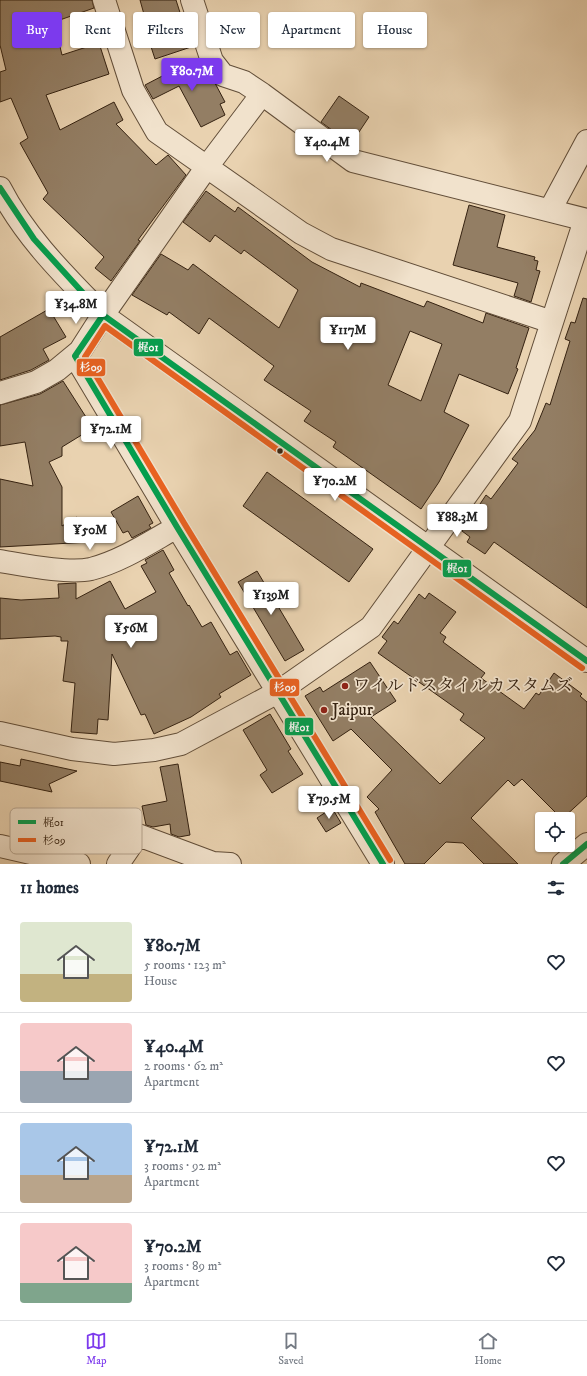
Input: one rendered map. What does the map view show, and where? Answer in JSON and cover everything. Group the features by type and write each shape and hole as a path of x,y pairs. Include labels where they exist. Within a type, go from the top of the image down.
{"street":[{"path":"104,0 133,90 157,132 206,168 301,233 331,248 552,322"},
{"path":"0,733 72,749 114,754 154,750 181,744 278,692 371,628 520,421 586,220 353,161 244,82 223,75 212,61 192,0"},
{"path":"0,393 36,382 75,356 206,168 262,94"},
{"path":"550,210 587,141"},
{"path":"0,188 6,200 49,260 103,315 587,661"},
{"path":"75,356 177,527 383,864"},
{"path":"0,561 54,569 90,569 122,557 177,527"},
{"path":"142,836 213,863 230,864"},
{"path":"563,864 587,844"},
{"path":"0,846 10,848"},
{"path":"35,854 79,864"},
{"path":"118,864 125,854"}],"building":[{"path":"0,0 92,0 94,8 83,12 70,12 70,16 62,19 62,12 12,12 12,48 60,48 62,55 84,48 101,48 109,74 46,95 60,130 114,102 123,120 116,124 156,165 168,155 186,175 138,240 140,241 111,281 95,268 104,257 43,199 48,193 20,143 28,138 11,98 0,102 0,72 6,70 0,45"},
{"path":"140,0 176,0 180,12 143,12"},
{"path":"151,48 188,48 155,59"},
{"path":"195,59 205,82 210,79 216,85 225,102 220,104 225,115 201,127 179,86 153,99 145,85"},
{"path":"339,96 369,117 351,144 321,122"},
{"path":"206,191 235,212 238,207 312,262 360,287 361,283 424,307 427,301 483,323 486,313 529,328 516,368 518,369 508,394 459,374 444,412 469,425 439,482 421,509 333,447 336,442 304,421 311,411 264,380 274,366 209,318 199,334 169,312 167,315 132,295 161,254 188,270 193,264 279,328 298,290 244,250 241,254 215,235 210,242 183,222","holes":["410,331 442,344 421,401 388,385"]},
{"path":"469,205 505,215 497,247 535,257 534,260 538,261 536,270 540,271 531,302 514,296 518,283 453,265"},
{"path":"583,298 587,299 587,608 494,542 485,554 467,542 470,537 462,531 486,495 491,499 518,463 512,459 535,430 546,403 550,405 570,341 565,339 571,322 575,323"},
{"path":"49,309 66,337 43,349 49,360 31,370 0,380 0,337"},
{"path":"63,381 93,428 62,447 62,456 49,462 62,487 62,526 77,517 90,542 0,547 0,479 33,486 25,442 0,446 0,405 40,394"},
{"path":"267,472 373,549 349,582 243,506"},
{"path":"138,496 153,523 149,525 151,528 132,538 128,531 123,533 111,512"},
{"path":"163,550 174,570 169,573 202,627 211,622 230,655 237,651 251,675 219,694 221,697 191,717 154,734 145,714 141,715 112,654 108,720 98,719 97,734 71,732 75,683 63,681 68,641 61,641 61,637 55,636 0,639 0,598 21,600 59,598 58,584 76,583 76,599 110,581 125,609 156,592 141,566 147,563 145,560"},
{"path":"257,571 304,650 285,661 238,582"},
{"path":"429,593 456,612 440,633 446,637 443,642 485,673 481,678 524,709 536,693 539,695 554,673 582,694 580,696 587,702 587,796 570,812 555,812 522,779 514,786 508,780 471,818 518,864 484,864 463,843 446,842 424,864 405,864 375,812 379,809 367,797 392,770 351,729 333,741 305,696 320,687 323,692 370,662 396,701 371,717 440,784 485,738 460,720 464,714 378,653 387,641 382,637 394,621 398,624 419,594 425,599"},
{"path":"270,714 291,749 288,751 303,774 272,793 260,775 267,770 243,730"},
{"path":"21,759 77,771 49,784 52,792 0,781 0,762 20,766"},
{"path":"178,764 190,835 179,837 171,834 170,824 153,827 146,825 142,806 167,801 160,767"},
{"path":"332,808 341,823 326,832 317,818"}],"transit line":[{"name":"梶01","path":"0,188 34,239 103,315 587,661"},
{"name":"梶01","path":"103,315 75,356 177,527 383,864"},
{"name":"杉09","path":"390,860 184,523 85,357 105,326 582,668"},
{"name":"梶01","path":"563,864 587,844"}],"place":[{"name":"ワイルドスタイルカスタムズ","path":"345,686"},
{"name":"Jaipur","path":"324,710"}]}
